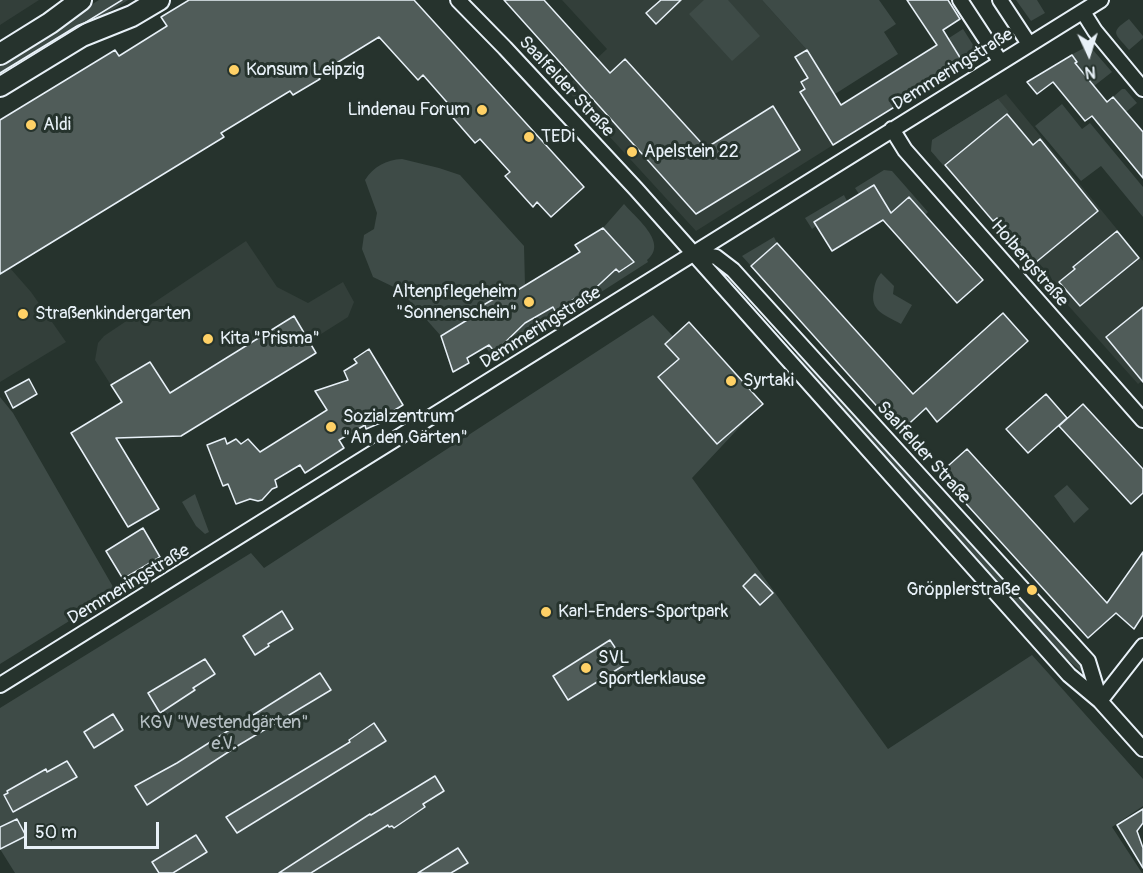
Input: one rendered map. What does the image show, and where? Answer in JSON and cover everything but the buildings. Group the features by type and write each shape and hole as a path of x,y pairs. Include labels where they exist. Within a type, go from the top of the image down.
{"main road":[{"path":"0,54 50,23 81,0"},
{"path":"0,86 82,36 132,16 159,0"}],"street":[{"name":"Saalfelder Straße","path":"458,0 694,254 1069,675 1100,701 1143,749"},
{"path":"960,0 1000,61"},
{"path":"1000,0 1029,44"},
{"name":"Demmeringstraße","path":"0,685 1101,0"},
{"path":"1083,12 1095,31 1143,89"},
{"name":"Holbergstraße","path":"892,129 905,150 1143,420"},
{"name":"Saalfelder Straße","path":"694,254 716,257 733,270 1088,661 1100,701"},
{"path":"1100,701 1143,646"}],"shaded area":[{"path":"0,0 39,0 0,25"},
{"path":"562,0 762,0 807,50 857,130 696,231 565,88 607,49"},
{"path":"1006,94 1143,261 1143,380 1138,384 931,151 932,140"},
{"name":"Kita \"Prisma\"","path":"246,241 277,287 308,303 343,282 354,302 348,317 310,341 316,353 181,436 144,437 95,360 98,343 104,336"},
{"name":"Straßenkindergarten","path":"10,268 31,292 66,342 0,382 0,274"}],"green space":[{"path":"99,0 128,0 0,80 0,61"},
{"path":"704,0 728,0 760,36 732,61 689,14"},
{"path":"762,0 879,0 896,24 884,32 898,54 835,94 807,50"},
{"path":"1016,0 1037,0 1045,13 1031,21"},
{"path":"1129,19 1143,38 1129,50 1116,33 1119,27"},
{"path":"963,29 977,51 976,56 964,64 949,38"},
{"path":"1086,47 1093,50 1112,72 1094,86 1069,56"},
{"path":"1125,89 1137,103 1126,112 1113,97"},
{"path":"998,99 1009,112 943,165 931,151 932,140"},
{"path":"1062,104 1082,129 1090,123 1143,187 1143,217 1101,166 1081,181 1035,126"},
{"path":"402,159 460,175 524,246 525,285 476,310 477,314 441,336 400,290 373,277 362,249 364,235 374,229 377,213 365,180 381,165"},
{"path":"884,170 892,171 928,212 925,215 909,197 891,213 874,185 859,194 855,188"},
{"path":"844,195 847,201 814,222 816,226 812,229 805,218"},
{"path":"624,204 653,239 653,253 647,260 648,262 598,294 593,290 616,269 619,272 634,262 603,228"},
{"path":"774,237 777,243 751,266 742,256"},
{"path":"881,273 894,286 893,294 912,305 901,324 880,312 874,303 875,285"},
{"path":"576,298 582,304 492,358 486,347 489,345 495,351 518,328 553,307 555,310"},
{"name":"Karl-Enders-Sportpark","path":"653,315 749,417 692,478 888,749 1032,655 1143,779 1143,806 1112,827 1142,873 15,873 0,849 0,708 251,553 264,568"},
{"path":"796,350 1083,668 1082,672 1062,655 797,361"},
{"path":"0,397 13,413 116,592 0,664"},
{"path":"1067,485 1089,509 1074,523 1054,496"},
{"path":"195,494 209,532 205,534 196,526 182,502"}],"tram line":[{"path":"0,75 122,0"}],"place":[{"name":"Konsum Leipzig","path":"234,70"},
{"name":"Lindenau Forum","path":"482,110"},
{"name":"Aldi","path":"31,125"},
{"name":"TEDi","path":"529,137"},
{"name":"Apelstein 22","path":"632,152"},
{"name":"Altenpflegeheim \"Sonnenschein\"","path":"529,302"},
{"name":"Straßenkindergarten","path":"23,314"},
{"name":"Kita \"Prisma\"","path":"208,339"},
{"name":"Syrtaki","path":"731,381"},
{"name":"Sozialzentrum \"An den Gärten\"","path":"331,427"},
{"name":"Gröpplerstraße","path":"1032,590"},
{"name":"Karl-Enders-Sportpark","path":"546,612"},
{"name":"SVL Sportlerklause","path":"586,668"}],"park label":[{"name":"KGV \"Westendgärten\" e.V.","path":"224,733"}]}
